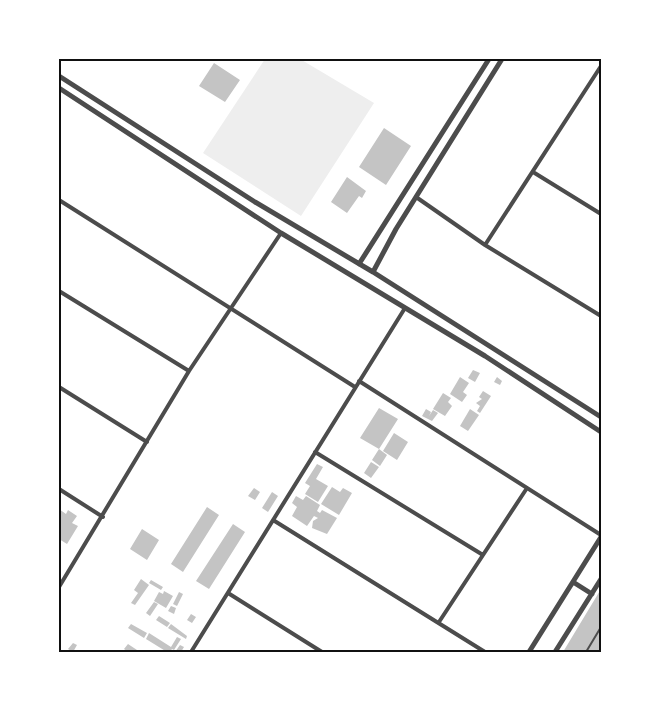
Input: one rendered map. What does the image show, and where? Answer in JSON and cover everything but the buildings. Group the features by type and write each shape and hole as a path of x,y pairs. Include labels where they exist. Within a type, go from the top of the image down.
{"street":[{"path":"359,264 489,59"},
{"path":"373,272 396,229 502,59"},
{"path":"485,245 601,66"},
{"path":"59,76 256,202 373,272 601,417"},
{"path":"59,88 281,233 484,356 601,432"},
{"path":"532,172 601,214"},
{"path":"416,198 485,245 601,316"},
{"path":"59,200 232,307 355,387"},
{"path":"249,212 256,202"},
{"path":"386,223 396,229"},
{"path":"59,584 103,517 189,371 281,233"},
{"path":"59,290 189,371"},
{"path":"191,652 405,308"},
{"path":"484,356 490,348"},
{"path":"359,381 601,536 529,652"},
{"path":"59,387 147,442"},
{"path":"315,452 483,554"},
{"path":"438,622 527,488"},
{"path":"59,489 103,517"},
{"path":"273,520 485,652"},
{"path":"555,652 601,579"},
{"path":"573,582 592,594"},
{"path":"228,593 322,652"}],"lane":[{"path":"586,652 601,627"}],"shaded area":[{"path":"265,59 300,59 374,103 301,216 203,153"}]}
